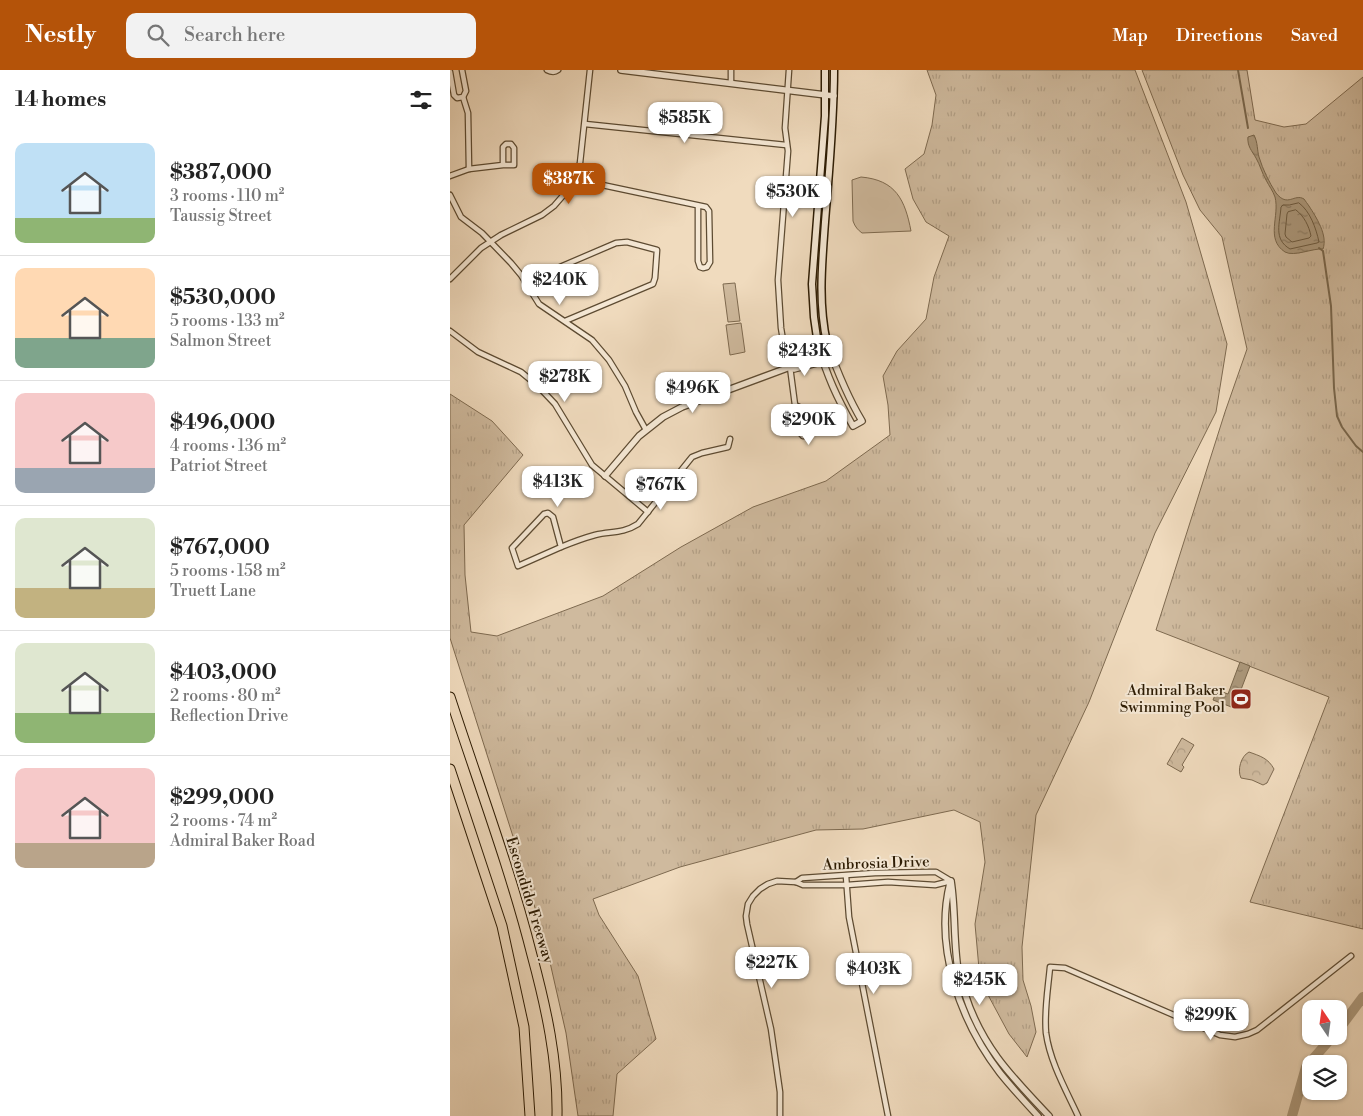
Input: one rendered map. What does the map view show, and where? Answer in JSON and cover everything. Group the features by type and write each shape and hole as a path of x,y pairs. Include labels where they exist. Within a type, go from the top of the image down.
{"highway":[{"name":"Escondido Freeway","path":"450,697 515,894 539,980 552,1044 558,1094 557,1116"},
{"path":"450,769 502,926 524,1027 530,1116"}],"main road":[{"path":"810,358 816,352 818,345 812,284 823,143 825,70"},
{"path":"827,343 822,318 821,283 834,96 834,70"}],"street":[{"path":"462,70 466,91 463,97 468,113 469,169"},
{"path":"547,70 550,72 558,70"},
{"path":"450,279 489,242 536,219 548,211 563,196 574,179 580,163 590,70"},
{"path":"621,70 834,96"},
{"path":"731,70 731,83"},
{"path":"790,70 785,128 788,151 778,280 781,328 790,367 795,405 791,411 791,416 800,434 807,436 810,433 810,428 801,408 795,405"},
{"path":"450,72 454,95 457,98 463,97"},
{"path":"585,124 786,145"},
{"path":"450,176 469,169 514,165 514,148 512,144 506,144 503,147 503,165"},
{"path":"574,179 706,207 709,211 710,262 704,268 700,267 698,261 698,206"},
{"path":"450,195 461,217 482,234 521,275 539,304 592,340 609,360 625,386 646,430"},
{"path":"525,282 616,243 627,242 657,250 653,284 565,321"},
{"path":"450,331 478,352 520,372 538,386 555,404 592,465 648,512"},
{"path":"818,345 826,371 841,406 853,426 862,421 845,390 827,343"},
{"path":"605,476 639,436 663,417 682,406 790,367 792,362 810,358"},
{"path":"790,367 794,370 833,359"},
{"path":"562,547 553,517 548,513 544,514 512,548 518,566 562,547 578,540 597,534 629,529 638,524 692,458 702,453 728,448 730,439"},
{"name":"Ambrosia Drive","path":"796,882 802,878 875,873 929,872 936,872 951,881"},
{"path":"846,876 849,917 888,1116"},
{"name":"Ambrosia Drive","path":"780,1116 780,1092 771,1029 746,916 748,904 753,896 768,884 777,881 796,882 803,885 847,885 888,882 935,885 951,881"},
{"path":"951,881 947,897 947,947 952,977 961,1006 977,1039 1000,1073 1038,1116"},
{"path":"951,881 954,898 954,933 959,977 969,1008 984,1039 1005,1069 1049,1116"},
{"path":"1078,1116 1053,1060 1046,1035 1045,1018 1050,967 1065,968 1220,1035 1235,1037 1258,1030 1351,956"}],"green space":[{"path":"927,70 1135,70 1186,202 1227,344 1216,412 1155,533 1089,702 1036,815 1022,947 1023,980 1036,1032 1027,1057 1009,1034 980,980 975,924 985,862 980,822 954,810 863,829 816,830 680,867 593,899 599,915 638,976 656,1039 617,1074 613,1116 578,1116 566,1033 549,958 530,890 450,638 450,394 492,421 523,455 464,525 465,575 471,632 497,636 603,596 681,547 753,507 826,481 890,435 888,405 883,376 897,351 926,319 934,277 949,236 926,222 913,199 905,169 924,154 932,125 936,95"},
{"path":"1142,70 1247,70 1255,120 1284,127 1306,124 1363,77 1363,929 1250,902 1329,697 1156,630 1225,412 1247,349 1222,237 1200,210 1183,175"},
{"path":"861,177 883,182 891,187 902,201 911,231 862,233 858,229 853,221 852,180"},
{"path":"735,283 740,321 728,322 723,284"},
{"path":"741,323 745,352 730,355 726,325"},
{"path":"1182,738 1194,745 1182,765 1184,767 1181,772 1167,764"},
{"path":"1249,752 1266,760 1274,769 1267,783 1263,785 1241,778 1240,764"}],"water":[{"path":"1254,135 1258,154 1273,189 1284,199 1300,198 1305,200 1323,232 1323,249 1289,253 1279,247 1274,234 1275,197 1248,143 1248,137"},
{"path":"1240,662 1250,666 1234,708 1213,700 1217,690 1228,694"}],"waterway":[{"path":"1238,70 1248,128"},
{"path":"1319,248 1323,251 1331,306 1337,416 1342,427 1356,446 1363,452"},
{"path":"1348,1017 1363,997"},
{"path":"1292,1116 1306,1067 1325,1045"}],"place":[{"name":"Admiral Baker Swimming Pool","path":"1241,699"}]}
